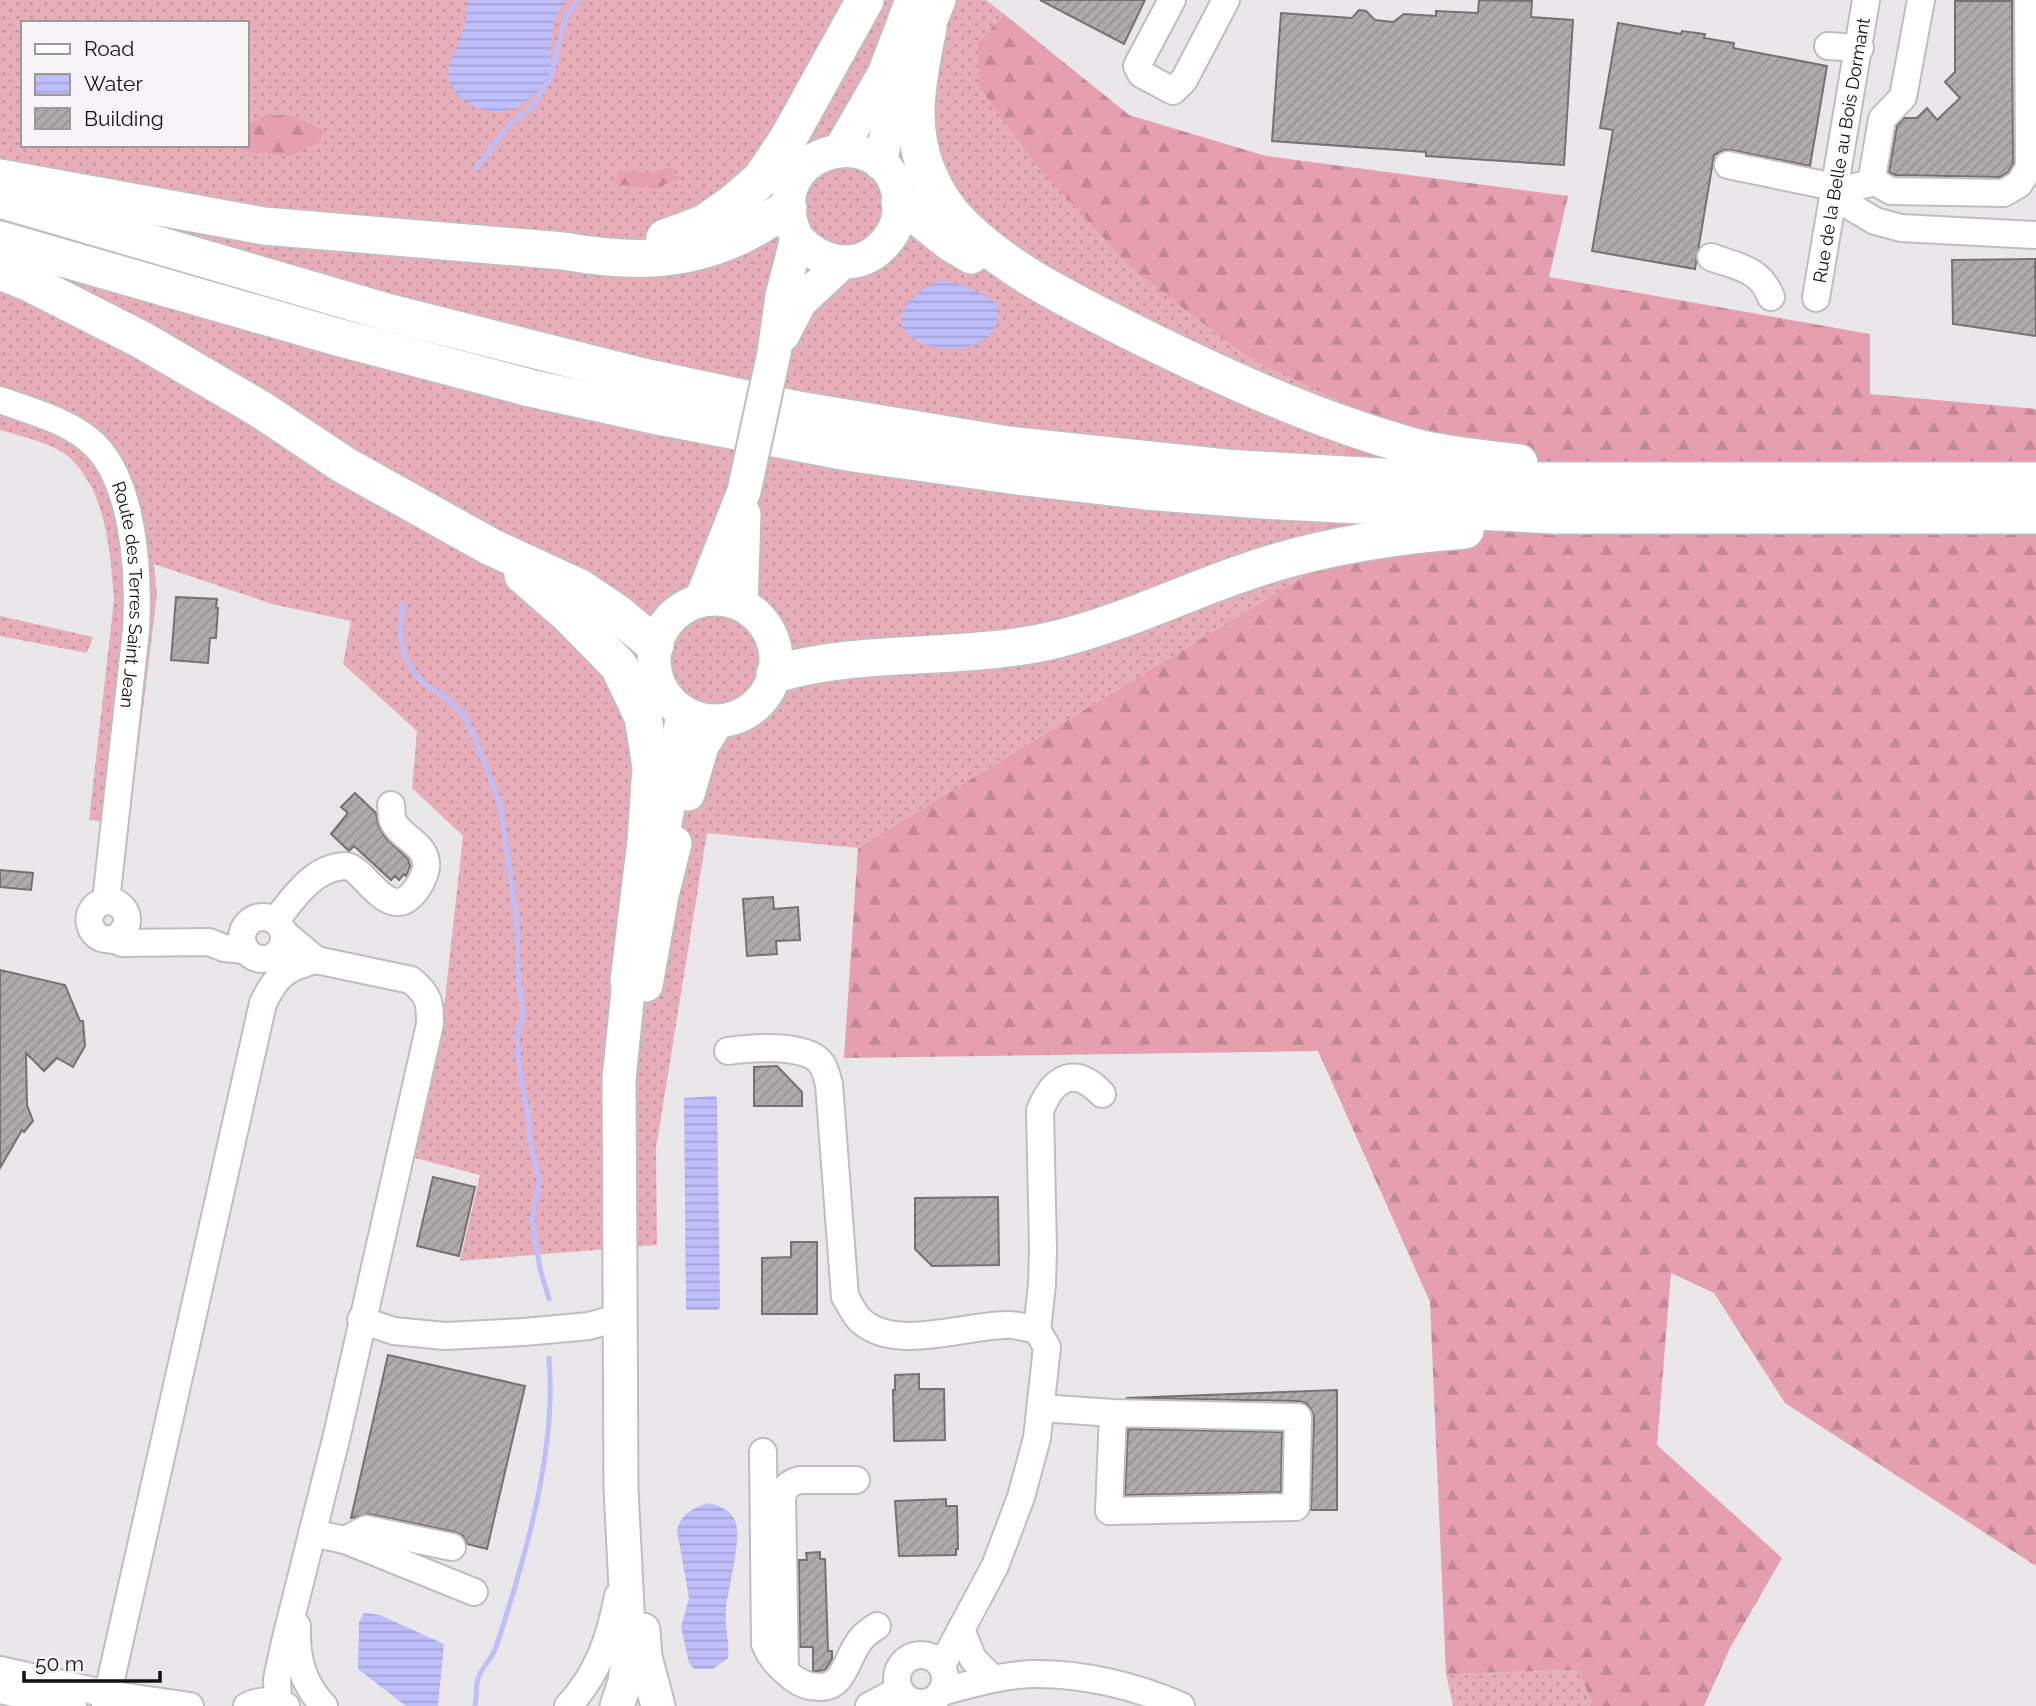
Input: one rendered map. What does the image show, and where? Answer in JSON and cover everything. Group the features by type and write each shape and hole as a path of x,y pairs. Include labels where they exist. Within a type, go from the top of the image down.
{"highway":[{"path":"563,251 612,249 653,241 705,223 732,204 761,178 789,137 865,0"},
{"path":"926,9 916,87 916,110 917,134 928,175 944,204 961,225 993,252 1052,290 1166,349 1267,396 1352,428 1417,448 1623,482"},
{"path":"0,178 264,226 563,251 611,259 655,259 684,255 741,236 793,223"},
{"path":"0,199 390,313 639,376 798,410 1008,445 1226,468 1448,481 2036,481"},
{"path":"900,202 951,243 1007,275 1052,290"},
{"path":"0,240 337,337 530,388 653,415 853,453 1144,491 1262,500 1554,515 2036,515"},
{"path":"0,271 28,282 142,340 260,409 344,465 491,547 580,588 617,613 655,645"},
{"path":"775,674 807,664 1003,651 1108,625 1220,581 1269,564 1316,552 1367,540 1470,529 1554,515"},
{"path":"491,547 569,615 619,666 643,717 651,767 646,841 629,981"}],"main road":[{"path":"840,150 926,9"},
{"path":"880,163 885,134 926,9"},
{"path":"701,600 744,491 774,353 793,223 790,191 797,175 809,163 824,154 840,150 854,151 868,155 880,163 897,187 899,218 894,232 872,255 858,261 843,262 817,255 793,223"},
{"path":"774,353 800,302 843,262"},
{"path":"741,604 744,491"},
{"path":"714,598 741,604 767,625 774,641 777,657 775,674 766,694 751,709 732,719 718,722 696,718 683,712 668,700 658,683 653,665 655,645 664,625 680,609 701,600 714,598"},
{"path":"617,1706 625,1682 629,1648 621,1489 619,1079 629,981 656,872 683,712"},
{"path":"658,1706 645,1657 638,1577 634,1229 638,1088 645,988 662,895 702,746 718,722"}],"street":[{"path":"1172,0 1137,66 1141,74 1173,91 1184,80 1226,0"},
{"name":"Rue de la Belle au Bois Dormant","path":"1816,298 1866,0"},
{"path":"1875,182 1873,172 1882,119 1903,97 1921,0"},
{"path":"1834,191 1875,182 1891,191 2004,193 2019,184 2029,168 2028,0"},
{"path":"1828,46 1860,48"},
{"path":"1728,165 1834,191 1875,221 1901,228 2036,235"},
{"path":"1711,257 1756,273 1766,285 1771,297"},
{"name":"Route des Terres Saint Jean","path":"0,400 67,425 88,439 107,457 132,535 138,587 136,630 106,901 94,907 91,912 90,925 93,932 100,937 122,930 122,943 157,941 246,944"},
{"path":"246,944 262,959 274,956 282,946 280,927 301,889 314,877 332,869 347,866 355,870 381,897 396,901 414,893 427,866 426,858 422,850 393,822 391,805"},
{"path":"263,1003 259,974 246,944 248,923 259,917 280,927 316,960"},
{"path":"106,1700 263,1003 272,984 290,967 316,960 411,981 423,990 430,1004 430,1024 337,1435 277,1679 282,1704 260,1701 247,1706"},
{"path":"728,1051 755,1048 800,1052 815,1057 824,1066 829,1084 845,1297 859,1319 877,1331 900,1335 940,1334 1006,1325 1037,1330"},
{"path":"935,1682 919,1655 904,1661 897,1680 899,1690 906,1698 916,1703 935,1682 995,1566 1021,1497 1037,1438 1047,1347 1037,1330 1043,1249 1040,1111 1047,1092 1062,1080 1077,1077 1091,1083 1102,1094"},
{"path":"361,1321 394,1331 445,1336 589,1326 621,1317"},
{"path":"1041,1408 1113,1413 1298,1417 1296,1507 1109,1511 1113,1413"},
{"path":"763,1452 765,1644 776,1664 797,1681 810,1687 824,1688 841,1677 856,1645 877,1626"},
{"path":"785,1671 783,1490 791,1482 800,1480 856,1480"},
{"path":"568,1706 600,1664 611,1632 620,1589 621,1489"},
{"path":"345,1540 366,1529 452,1547"},
{"path":"312,1533 345,1540 474,1592"},
{"path":"298,1593 296,1651 303,1676 324,1706"},
{"path":"964,1622 973,1659 996,1675"},
{"path":"0,1670 106,1700 190,1706"},
{"path":"935,1682 1033,1674 1115,1684 1155,1695 1181,1706"},
{"path":"0,1690 73,1706"},
{"path":"869,1706 899,1690"}],"shaded area":[{"path":"0,0 986,0 1004,14 978,43 1133,270 1247,357 1356,407 1317,568 858,848 707,833 656,1148 657,1245 460,1261 480,1175 415,1158 444,1008 463,836 412,788 417,731 343,664 351,621 272,604 154,564 157,594 129,824 89,820 114,600 108,543 99,506 82,472 64,453 0,430"},
{"path":"0,616 93,637 87,653 0,636"},
{"path":"1580,1670 1593,1706 1453,1706 1446,1674"}],"green space":[{"path":"1004,14 1129,115 1266,156 1568,196 1549,277 1870,334 1870,394 2036,409 2036,1566 1785,1403 1714,1293 1671,1273 1657,1445 1782,1558 1730,1648 1704,1706 1593,1706 1579,1670 1446,1674 1430,1302 1318,1051 844,1058 858,848 1317,568 1355,408 1247,357 1133,270 1034,162 979,87 978,43"},
{"path":"289,115 324,130 320,142 288,156 246,151 241,147 248,147 248,126 264,116"},
{"path":"671,167 679,178 655,189 615,184 620,170 648,173"}],"water":[{"path":"467,0 566,0 553,26 551,76 533,96 516,108 501,112 481,109 462,98 450,82 449,67 462,33"},
{"path":"942,280 971,289 997,304 995,326 983,340 965,347 943,348 923,344 908,334 901,321 907,304 923,289"},
{"path":"715,1096 720,1307 718,1310 688,1310 684,1098"},
{"path":"707,1503 724,1509 736,1523 736,1554 726,1615 728,1658 713,1669 694,1669 689,1663 681,1627 689,1598 677,1530 688,1513"},
{"path":"364,1613 380,1615 444,1644 438,1706 406,1706 358,1669 359,1622"}],"building":[{"path":"1040,0 1145,0 1124,44"},
{"path":"1479,0 1532,1 1531,17 1573,20 1564,165 1426,156 1426,152 1272,141 1281,13 1352,18 1359,10 1366,11 1375,20 1393,22 1404,14 1436,16 1436,11 1478,13"},
{"path":"1955,1 2012,1 2013,164 2008,172 2000,177 1895,175 1889,172 1897,126 1904,118 1917,118 1927,108 1937,120 1960,98 1945,82 1955,72"},
{"path":"1618,23 1681,34 1682,31 1705,34 1704,38 1734,43 1733,48 1827,66 1810,166 1731,150 1714,155 1695,269 1592,251 1613,130 1600,128"},
{"path":"2035,259 2036,336 1953,324 1952,260"},
{"path":"176,597 217,599 216,638 210,638 208,663 171,660"},
{"path":"355,793 376,813 378,825 385,837 408,859 410,866 406,876 404,874 399,880 395,876 391,880 354,846 349,851 331,834 348,813 341,807"},
{"path":"0,870 33,873 31,890 0,887"},
{"path":"773,897 774,909 798,907 800,940 776,941 777,954 747,956 743,899"},
{"path":"0,970 65,985 80,1021 83,1021 85,1046 73,1067 57,1058 44,1071 26,1053 27,1105 33,1121 24,1132 22,1130 0,1168"},
{"path":"777,1066 802,1092 802,1106 754,1106 754,1067"},
{"path":"433,1177 475,1187 459,1256 417,1246"},
{"path":"998,1197 999,1265 932,1266 915,1249 915,1198"},
{"path":"791,1242 817,1242 817,1314 762,1314 762,1258 791,1257"},
{"path":"388,1355 525,1386 487,1549 467,1544 463,1536 455,1532 369,1514 351,1518"},
{"path":"919,1374 919,1389 944,1389 945,1440 894,1441 895,1375"},
{"path":"1337,1390 1337,1510 1311,1510 1314,1417 1306,1403 1126,1398"},
{"path":"1128,1429 1282,1432 1281,1492 1125,1495"},
{"path":"946,1499 946,1506 957,1506 956,1555 899,1556 895,1501"},
{"path":"820,1552 820,1559 825,1559 828,1651 832,1651 832,1659 825,1670 813,1671 813,1647 800,1647 799,1560 807,1560 806,1553"}],"waterway":[{"path":"475,169 510,124 534,105 551,76 566,16 578,0"},
{"path":"403,604 400,634 404,655 418,678 464,715 500,804 517,922 518,973 523,1015 517,1036 520,1074 539,1180 532,1220 540,1269 549,1299"},
{"path":"475,1706 478,1679 496,1647 518,1578 536,1504 548,1430 549,1358"}]}
